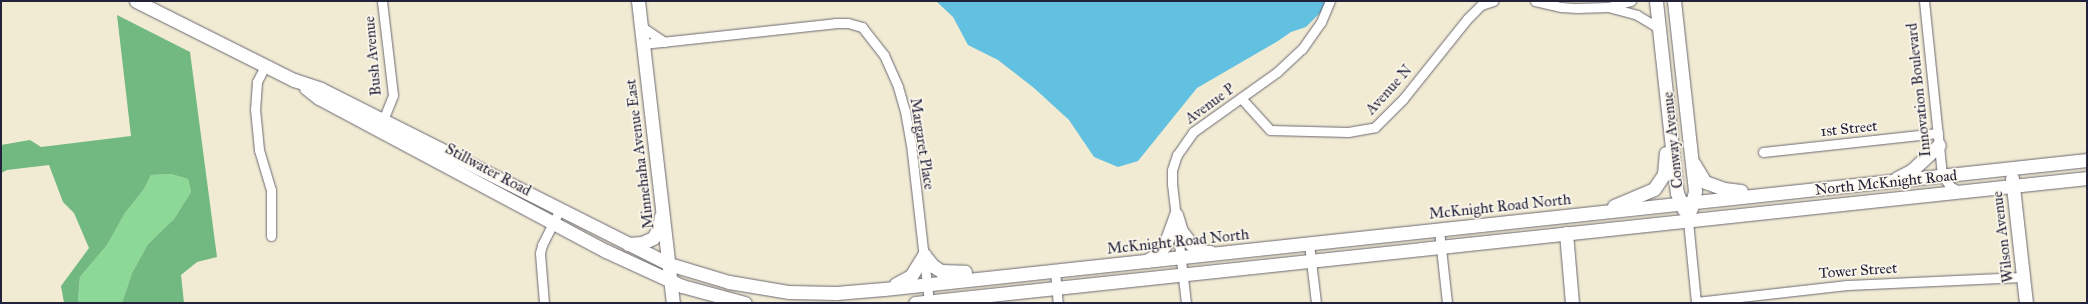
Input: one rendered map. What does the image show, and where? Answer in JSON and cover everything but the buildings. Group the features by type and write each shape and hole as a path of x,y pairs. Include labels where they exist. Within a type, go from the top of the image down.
{"main road":[{"name":"Stillwater Road","path":"136,1 294,80 319,98 381,125 560,209 669,264"},
{"name":"Minnehaha Avenue East","path":"638,1 673,303"},
{"name":"Conway Avenue","path":"1674,1 1695,192 1687,203 1688,221"},
{"name":"Conway Avenue","path":"1657,5 1677,193 1687,203"},
{"path":"1657,5 1667,10 1678,99 1680,106 1686,107"},
{"path":"1596,212 1644,194 1654,189 1660,182 1666,167 1664,122 1668,106"},
{"name":"Stillwater Road","path":"381,125 553,224 641,268 671,281"},
{"path":"1894,180 1911,170 1939,139"},
{"path":"1692,159 1705,182 1714,187 1737,191 1780,193"},
{"name":"North McKnight Road","path":"1687,203 2087,160"},
{"name":"Wilson Avenue","path":"2011,168 2026,303"},
{"name":"North McKnight Road","path":"1688,221 2087,178"},
{"name":"McKnight Road North","path":"669,264 729,282 777,290 820,293 884,289 1687,203"},
{"path":"628,244 642,243 653,238 659,228 663,207"},
{"path":"1176,215 1181,231 1191,244 1201,251 1220,253"},
{"path":"1146,261 1156,255 1165,246 1176,215"},
{"path":"915,303 1688,221"},
{"path":"1566,233 1572,303"},
{"path":"884,289 911,276 924,255 941,271 953,273 976,271 995,276"},
{"path":"671,281 725,299 745,303"},
{"path":"706,303 725,299"}],"street":[{"name":"Bush Avenue","path":"381,125 393,95 382,1"},
{"name":"Avenue P","path":"1186,303 1172,177 1177,154 1193,132 1277,72 1302,50 1321,22 1330,1"},
{"name":"Avenue N","path":"1241,98 1270,130 1348,132 1375,127 1403,99 1467,19 1481,5 1493,1"},
{"path":"1535,1 1561,7 1608,7 1631,1"},
{"name":"Innovation Boulevard","path":"1924,1 1942,175 1950,186 1960,192"},
{"path":"1608,7 1637,15 1660,29"},
{"name":"Margaret Place","path":"643,44 835,24 848,23 862,27 884,55 898,87 905,111 929,302"},
{"path":"642,27 664,42"},
{"path":"265,66 257,82 255,109 259,150 271,190 271,236"},
{"name":"1st Street","path":"1763,152 1939,139"},
{"path":"544,303 540,253 560,209"},
{"path":"1688,221 1696,302"},
{"path":"1439,230 1447,303"},
{"path":"1309,244 1316,303"},
{"path":"1055,271 1058,303"},
{"name":"Tower Street","path":"1696,302 1827,286 2023,277"}],"green space":[{"path":"117,15 190,52 217,257 197,262 181,275 184,303 122,303 132,273 148,244 174,219 191,192 188,179 171,174 151,175 144,189 125,213 107,245 80,277 78,300 80,303 64,303 61,286 89,248 74,213 63,202 49,165 7,170 1,173 1,145 30,140 41,147 131,136"},
{"path":"171,174 188,179 191,192 174,219 148,244 132,273 122,303 80,303 78,300 80,277 107,245 125,213 144,189 151,175"}],"water":[{"path":"936,1 1327,1 1326,7 1306,27 1291,32 1197,88 1138,161 1118,167 1094,157 1069,120 1034,88 998,60 968,45 953,17"}]}
